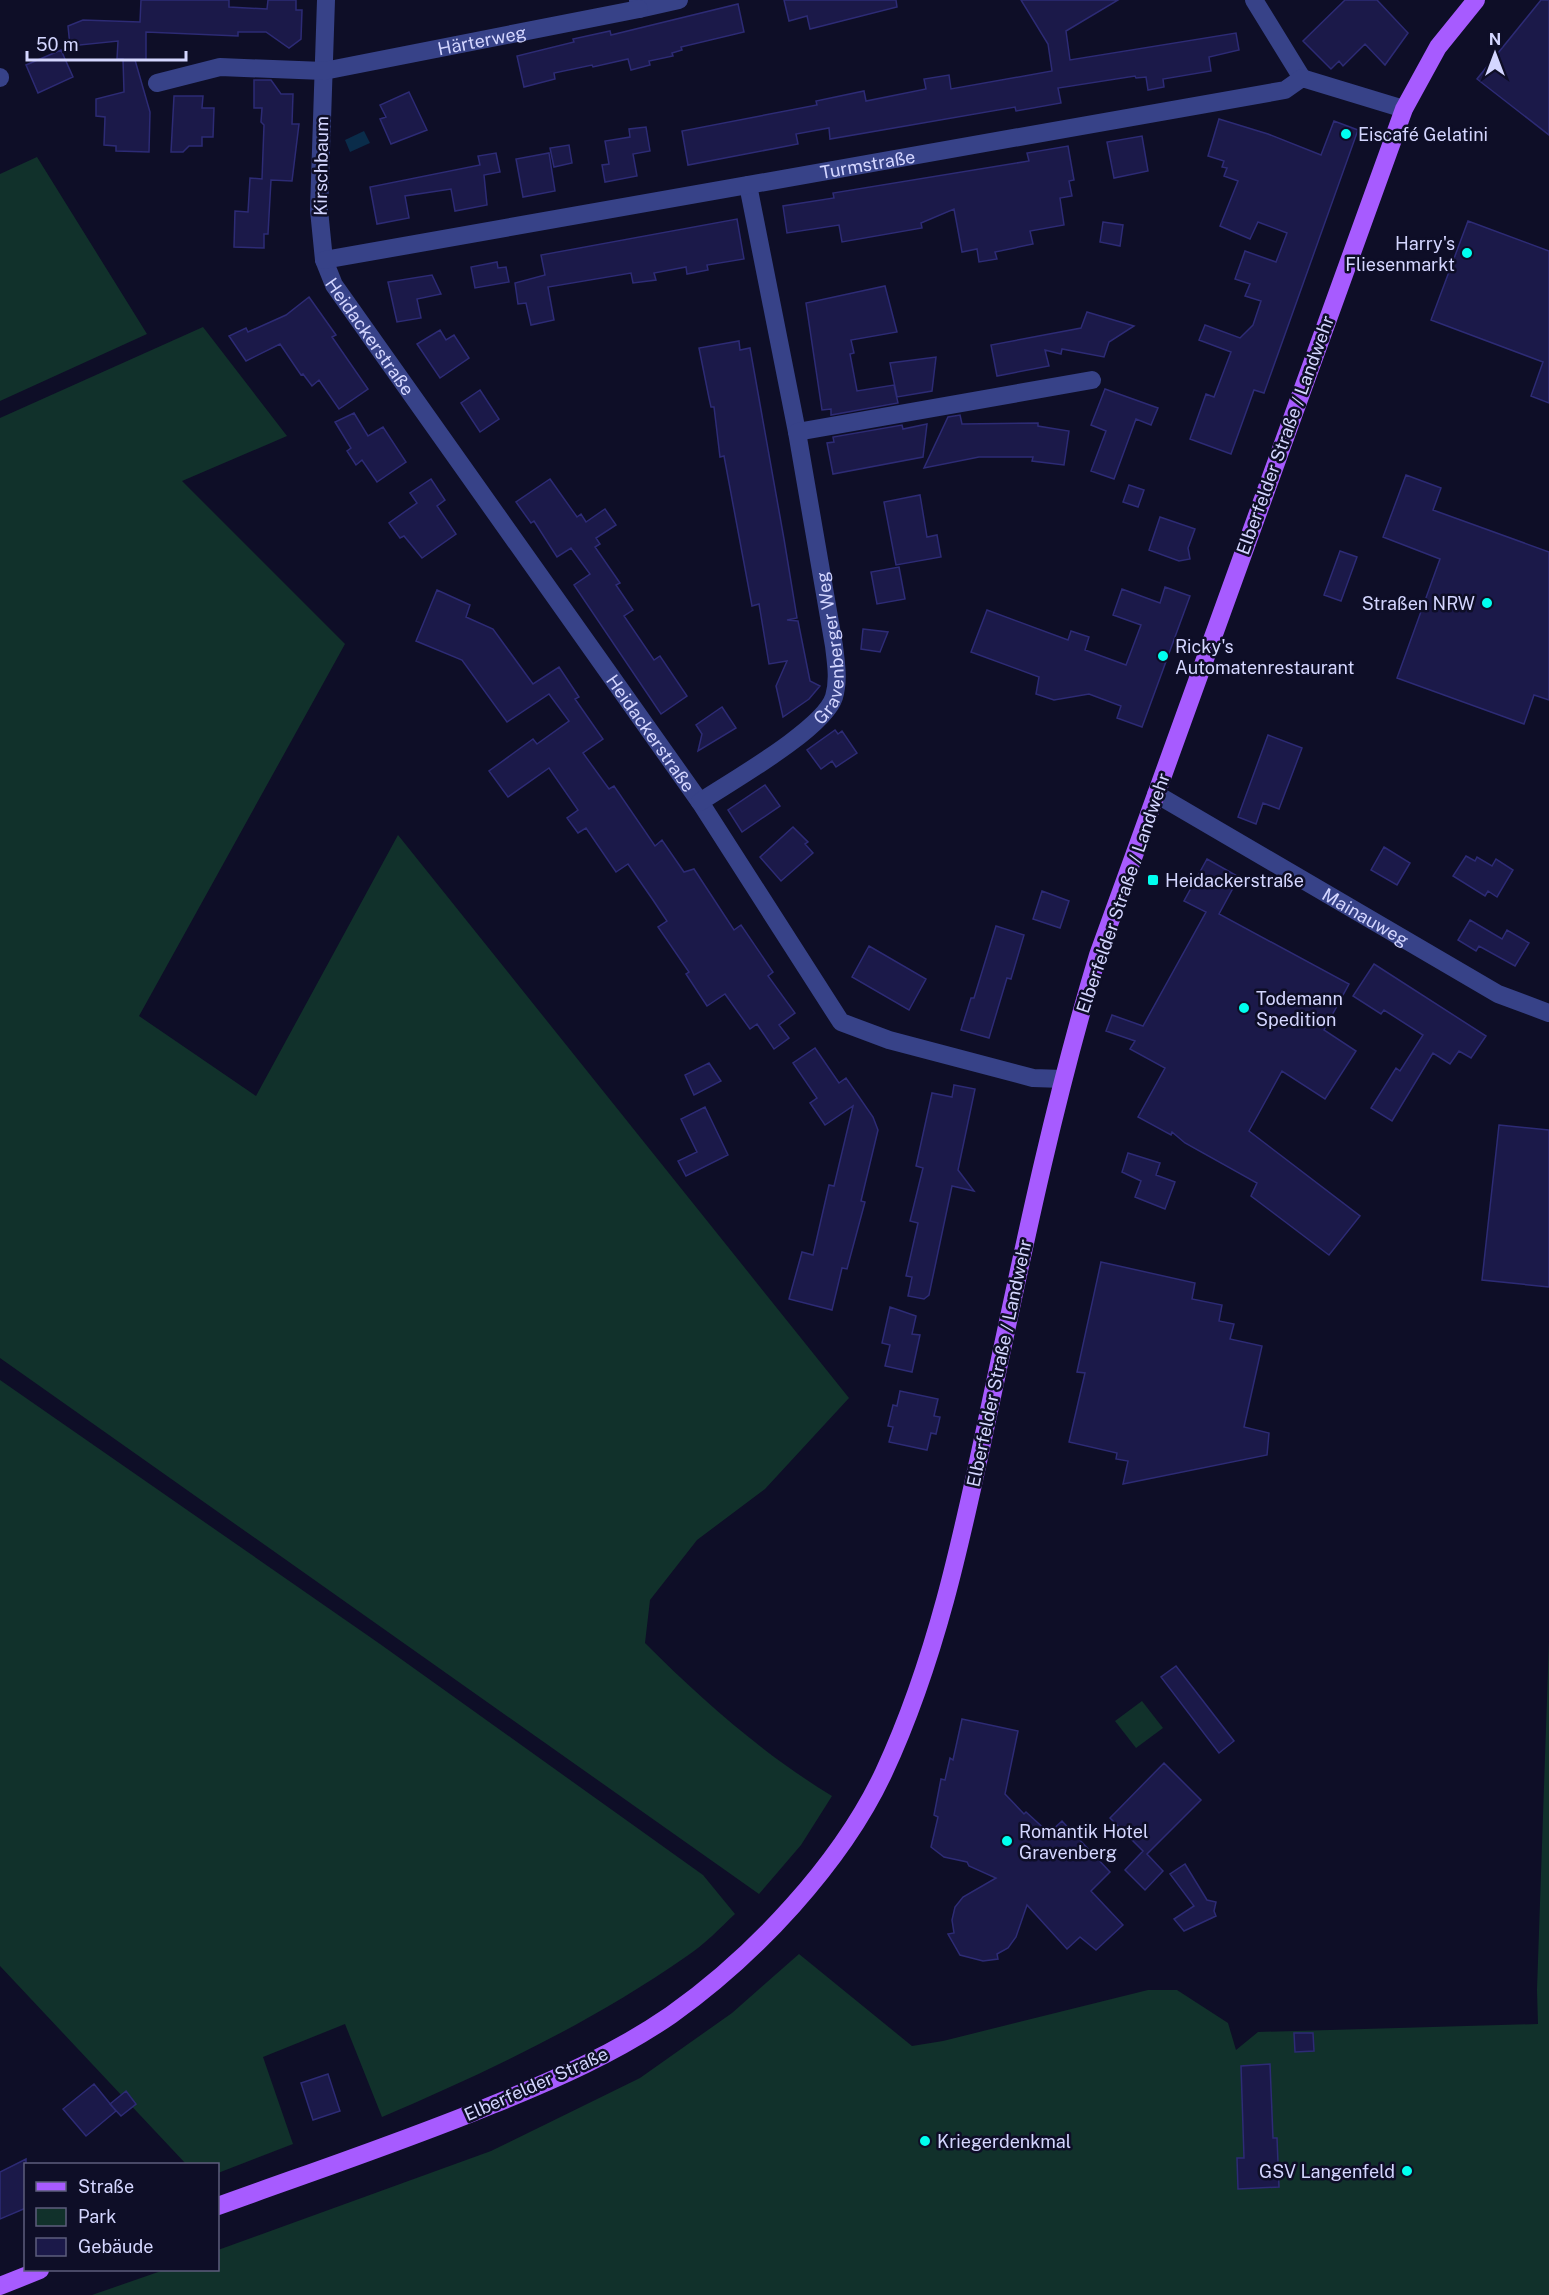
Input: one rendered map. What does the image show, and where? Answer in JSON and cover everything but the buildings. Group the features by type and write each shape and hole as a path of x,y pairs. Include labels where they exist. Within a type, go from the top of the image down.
{"main road":[{"name":"Elberfelder Straße / Landwehr","path":"915,1699 957,1559 1063,1079 1098,955 1404,109 1438,47 1476,0"},
{"name":"Elberfelder Straße","path":"219,2206 442,2126 550,2082 614,2049 669,2016 718,1979 757,1944 783,1917 846,1838 883,1775 915,1699"},
{"path":"5,2283 37,2271"}],"street":[{"name":"Kirschbaum","path":"324,260 319,210 326,0"},
{"name":"Härterweg","path":"324,71 639,4 678,0"},
{"path":"1254,0 1302,78 1404,109"},
{"path":"157,83 220,67 324,71"},
{"name":"Turmstraße","path":"324,260 1285,90 1302,78"},
{"name":"Gravenberger Weg","path":"700,802 784,746 820,718 834,698 837,676 834,646 797,432 748,185"},
{"name":"Heidackerstraße","path":"324,260 334,285 700,802 841,1022 889,1040 1033,1078 1063,1079"},
{"path":"797,432 1092,380"},
{"name":"Mainauweg","path":"1156,794 1498,994 1549,1014"}],"green space":[{"path":"37,157 147,334 0,401 0,174"},
{"path":"203,327 287,436 182,481 345,644 139,1016 256,1096 398,835 849,1398 765,1489 697,1540 650,1600 645,1643 734,1725 806,1780 832,1796 801,1845 759,1894 0,1358 0,418"},
{"path":"0,1380 380,1644 703,1875 735,1914 693,1952 614,2003 500,2064 382,2117 345,2024 263,2057 293,2144 219,2173 219,2163 185,2163 0,1966"},
{"path":"1549,1641 1549,2295 92,2295 161,2271 219,2271 219,2250 491,2151 640,2078 732,2013 799,1954 912,2046 943,2041 1148,1990 1177,1990 1228,2023 1236,2050 1258,2032 1538,2024 1537,1990"},
{"path":"1142,1701 1163,1728 1136,1748 1115,1721"}],"water":[{"path":"364,131 370,143 350,152 345,140"}],"place":[{"name":"Eiscafé Gelatini","path":"1346,134"},
{"name":"Harry's Fliesenmarkt","path":"1467,253"},
{"name":"Straßen NRW","path":"1487,603"},
{"name":"Ricky's Automatenrestaurant","path":"1163,656"},
{"name":"Heidackerstraße","path":"1153,880"},
{"name":"Todemann Spedition","path":"1244,1008"},
{"name":"Romantik Hotel Gravenberg","path":"1007,1841"},
{"name":"Kriegerdenkmal","path":"925,2141"},
{"name":"GSV Langenfeld","path":"1407,2171"}]}
